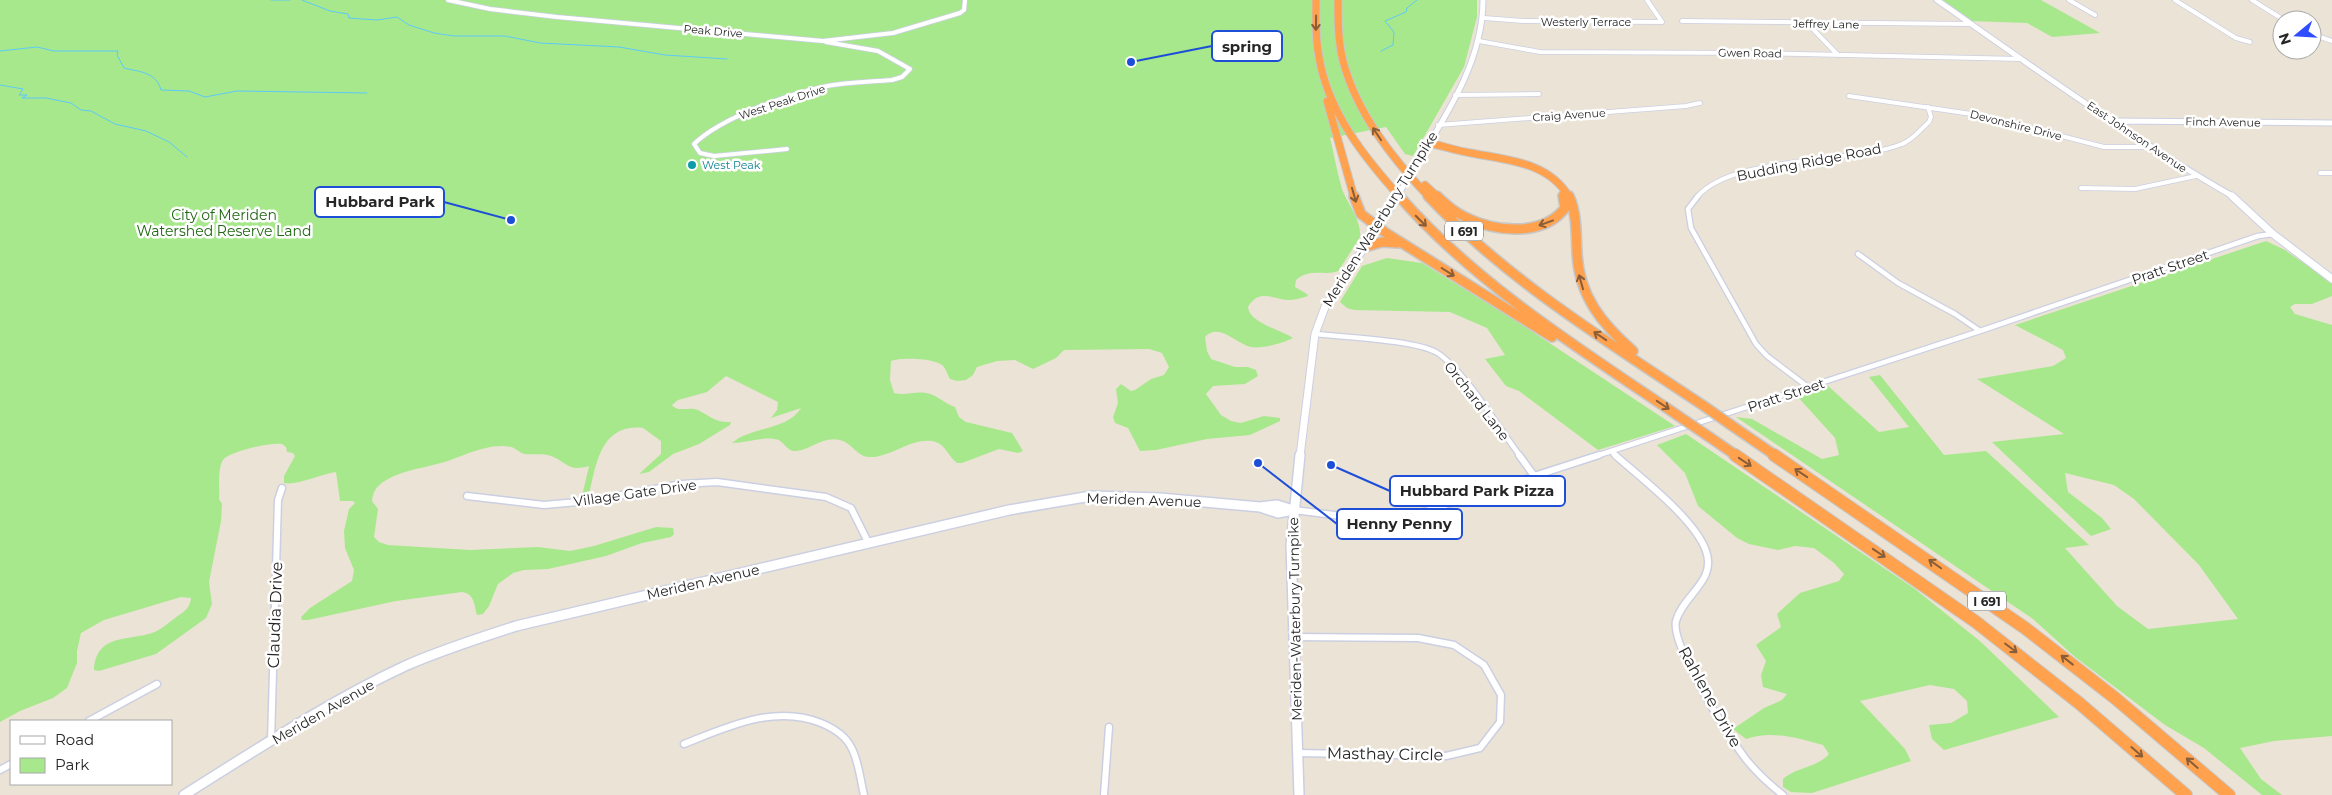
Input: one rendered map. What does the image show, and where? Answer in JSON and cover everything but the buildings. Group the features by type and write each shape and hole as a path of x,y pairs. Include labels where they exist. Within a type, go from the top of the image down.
{"highway":[{"name":"I 691","path":"1316,0 1317,46 1324,81 1344,124 1366,158 1399,198 1435,234 1521,307 1910,574 1983,627 2074,698 2186,795"},
{"name":"I 691","path":"1338,0 1340,44 1348,76 1363,112 1390,152 1435,204 1495,258 1556,305 2025,628 2120,702 2229,795"},
{"path":"1324,81 1324,91 1357,207 1361,214 1403,244 1628,386 1648,395"},
{"path":"1428,143 1528,165 1552,177 1565,187 1572,205 1580,277 1591,305 1619,338 1684,393"},
{"path":"1390,152 1453,210 1473,221 1499,227 1528,228 1547,223 1562,213 1566,205 1564,197 1550,181 1524,167 1478,154"},
{"path":"1364,247 1384,242 1403,244"}],"main road":[{"name":"Meriden-Waterbury Turnpike","path":"1299,795 1291,545 1293,510 1315,334 1325,307 1394,202 1455,95 1473,59 1479,41 1484,18 1483,0"},
{"name":"East Johnson Avenue","path":"1937,0 2021,59 2196,176 2235,198 2273,234 2332,280"},
{"name":"Finch Avenue","path":"2115,121 2332,123"},
{"name":"Meriden Avenue","path":"184,795 271,742 392,673 451,647 516,626 1009,510 1091,496 1160,498 1260,507 1278,514 1293,510"}],"street":[{"name":"Peak Drive","path":"448,0 490,10 557,18 823,41 913,29 960,13 964,10 965,0"},
{"name":"Westerly Terrace","path":"1484,18 1523,22 1662,22 1646,0"},
{"path":"2069,0 2095,15"},
{"path":"2175,0 2236,38 2250,42"},
{"path":"2252,0 2272,12"},
{"name":"Jeffrey Lane","path":"1682,21 1808,24 1971,24"},
{"path":"1808,24 1838,55"},
{"name":"West Peak Drive","path":"787,149 714,156 700,153 694,144 700,136 766,106 819,88 892,80 902,77 910,69 880,50 823,41"},
{"name":"Gwen Road","path":"1479,41 1540,52 2021,59"},
{"path":"1455,95 1539,94"},
{"name":"Devonshire Drive","path":"1849,96 1986,116 2104,147 2153,147"},
{"name":"Craig Avenue","path":"1440,123 1686,106 1700,103"},
{"name":"Budding Ridge Road","path":"1808,387 1768,356 1756,344 1692,228 1688,209 1693,199 1703,191 1741,173 1904,144 1929,122 1931,117 1928,107"},
{"path":"2320,173 2332,173"},
{"path":"2081,188 2135,189 2196,176"},
{"name":"Pratt Street","path":"1293,510 1374,520 1417,514 1535,478 1980,331 2258,236 2273,234"},
{"path":"1858,254 1898,283 1955,314 1980,331"},
{"name":"Orchard Lane","path":"1315,334 1403,342 1438,353 1458,372 1535,478"},
{"name":"Rahlene Drive","path":"1612,452 1682,516 1699,535 1707,551 1709,569 1703,583 1683,607 1677,619 1675,634 1730,737 1752,766 1783,795"},
{"name":"Village Gate Drive","path":"467,496 544,505 589,501 682,484 717,482 826,497 851,508 868,542"},
{"name":"Claudia Drive","path":"271,742 278,500 282,488"},
{"name":"Masthay Circle","path":"1293,637 1418,638 1454,645 1484,665 1501,695 1500,722 1480,748 1446,756 1298,753"},
{"path":"90,720 157,684"},
{"path":"684,744 762,717 792,715 816,720 833,729 850,745 857,763 864,795"},
{"path":"1104,795 1109,727"}],"green space":[{"name":"City of Meriden Watershed Reserve Land","path":"0,0 1477,0 1477,17 1464,67 1413,156 1405,154 1386,127 1330,138 1342,189 1357,218 1360,237 1341,267 1343,268 1332,273 1308,274 1296,280 1295,287 1308,296 1288,300 1262,296 1252,301 1248,307 1250,313 1260,322 1293,338 1272,345 1251,347 1222,333 1210,333 1205,337 1207,351 1211,359 1235,367 1248,367 1256,370 1258,376 1245,384 1213,386 1206,394 1221,415 1231,421 1241,423 1264,416 1280,418 1280,421 1250,435 1207,439 1156,450 1140,451 1128,428 1115,423 1113,417 1118,403 1116,389 1121,384 1131,391 1135,390 1151,379 1164,375 1169,367 1162,353 1149,349 1064,350 1056,358 1033,369 1015,360 997,361 977,367 973,375 966,380 957,381 950,379 945,368 938,363 917,359 902,359 891,361 890,380 894,393 933,395 955,407 959,417 966,422 1012,433 1023,451 1018,453 999,449 962,463 957,463 940,444 932,441 916,442 885,454 869,457 862,455 848,444 834,439 793,451 780,441 774,439 732,443 749,434 787,421 801,408 771,418 777,410 778,402 726,376 707,392 678,400 672,405 677,409 698,410 717,420 731,422 730,425 699,444 673,454 649,472 639,474 661,454 661,441 643,428 629,428 618,432 609,439 603,448 594,471 589,495 582,496 589,466 576,468 551,456 525,454 513,448 502,446 483,449 446,462 396,475 378,486 372,501 378,509 374,537 379,542 388,545 470,550 538,547 570,551 594,546 656,527 673,528 674,534 671,537 642,543 606,556 548,569 524,570 513,573 498,584 489,606 483,614 477,615 472,598 462,592 396,601 308,620 302,620 301,617 310,608 352,581 354,570 345,548 344,531 349,509 355,503 353,501 340,501 336,472 295,483 284,483 284,476 295,456 293,453 287,452 286,447 282,444 269,444 251,448 233,453 223,460 221,464 219,499 222,504 221,521 209,582 212,604 206,618 156,654 99,671 94,670 96,658 100,650 114,641 158,630 186,610 191,598 181,597 104,620 81,633 77,651 77,663 67,688 53,698 20,711 0,722"},
{"path":"1940,0 2041,0 2100,33 2052,37 2027,23 1970,21"},
{"path":"2266,241 2285,250 2332,283 2332,296 2312,304 2295,304 2290,307 2295,314 2332,325 2332,736 2274,741 2240,748 2261,779 2282,795 2262,795 2204,748 2165,725 2075,657 2033,619 1736,417 1752,419 1822,459 1839,455 1835,438 1797,396 1827,385 1879,432 1909,427 1869,377 1880,375 1944,455 1986,451 2089,545 2065,548 2117,606 2148,629 2238,619 2199,565 2134,499 2114,485 2065,473 2068,492 2102,518 2111,529 2091,536 1992,442 2064,434 1977,379 2053,366 2066,358 2063,350 2015,325"},
{"path":"1387,258 1422,263 1516,321 1675,426 1598,450 1519,391 1506,386 1485,359 1505,355 1487,328 1450,312 1354,310 1347,308 1340,302 1362,266"},
{"path":"1686,434 1915,589 1981,642 2059,717 1944,750 1932,739 1929,725 1951,723 1968,713 1967,701 1954,689 1930,685 1860,701 1905,749 1911,761 1812,793 1791,792 1783,787 1783,779 1788,775 1819,762 1829,754 1823,745 1804,740 1775,735 1755,736 1746,739 1733,729 1764,708 1782,700 1787,694 1763,687 1761,675 1766,661 1756,645 1781,627 1777,614 1800,593 1839,581 1844,574 1834,563 1814,548 1795,546 1778,550 1749,544 1737,538 1698,506 1685,473 1657,445"}],"waterway":[{"path":"271,0 290,0"},
{"path":"302,0 330,11 348,14 349,18 377,20 397,17 409,25 434,33 454,36 505,36 540,43 619,47 665,55 727,59"},
{"path":"1381,51 1393,45 1394,32 1385,21 1406,12 1407,8 1417,0"},
{"path":"0,51 37,47 54,51 118,51 117,55 124,68 151,76 159,84 161,90 189,91 205,97 237,91 367,93"},
{"path":"0,85 23,89 19,95 27,95 22,98 46,98 71,103 81,110 91,111 115,124 146,131 169,142 187,157"}],"place":[{"name":"spring","path":"1131,62"},
{"name":"West Peak","path":"692,165"},
{"name":"Hubbard Park","path":"511,220"},
{"name":"Henny Penny","path":"1258,463"},
{"name":"Hubbard Park Pizza","path":"1331,465"}]}
